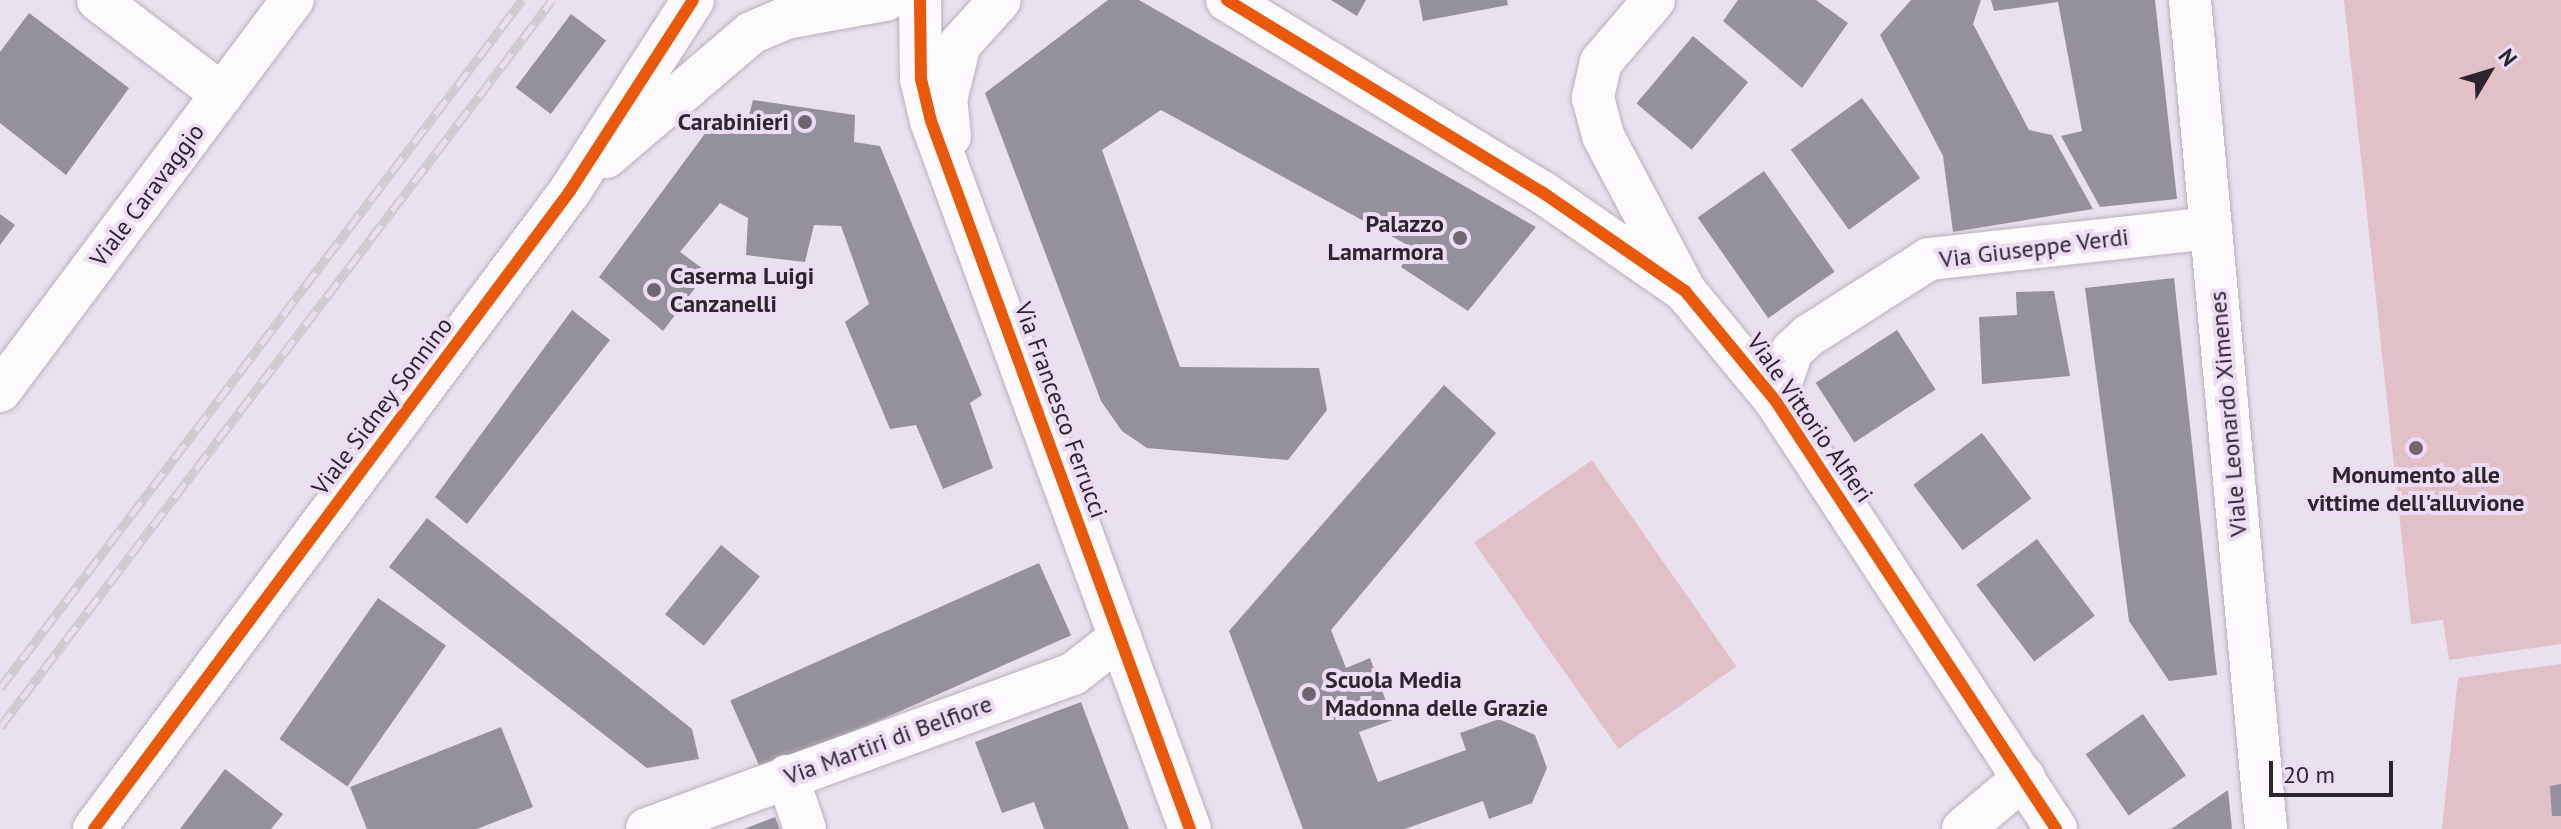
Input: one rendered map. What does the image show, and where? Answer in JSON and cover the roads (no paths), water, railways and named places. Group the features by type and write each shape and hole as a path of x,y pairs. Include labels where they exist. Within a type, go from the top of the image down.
{"street":[{"path":"98,0 222,94"},
{"name":"Viale Caravaggio","path":"0,391 293,0"},
{"name":"Viale Sidney Sonnino","path":"94,829 570,191 693,0"},
{"name":"Viale Sidney Sonnino","path":"570,191 751,33 786,18 885,0"},
{"name":"Via Francesco Ferrucci","path":"920,0 921,79 956,189 1190,829"},
{"path":"956,189 946,100 953,69 974,21 1000,0"},
{"name":"Viale Vittorio Alfieri","path":"1227,0 1542,192 1685,291 1775,400 2056,829"},
{"path":"1654,0 1601,62 1593,98 1603,136 1685,291"},
{"name":"Viale Leonardo Ximenes","path":"2190,0 2266,829"},
{"name":"Via Giuseppe Verdi","path":"1775,400 1792,351 1808,336 1929,259 2211,228"},
{"name":"Via Martiri di Belfiore","path":"647,829 1073,674 1120,637"},
{"path":"787,776 805,829"},
{"path":"1963,829 2024,778"}],"railway":[{"path":"0,688 522,0"},
{"path":"0,727 552,0"}],"place":[{"name":"Carabinieri","path":"805,122"},
{"name":"Palazzo Lamarmora","path":"1460,238"},
{"name":"Caserma Luigi Canzanelli","path":"654,290"},
{"name":"Monumento alle vittime dell'alluvione","path":"2416,448"},
{"name":"Scuola Media Madonna delle Grazie","path":"1309,694"}]}
